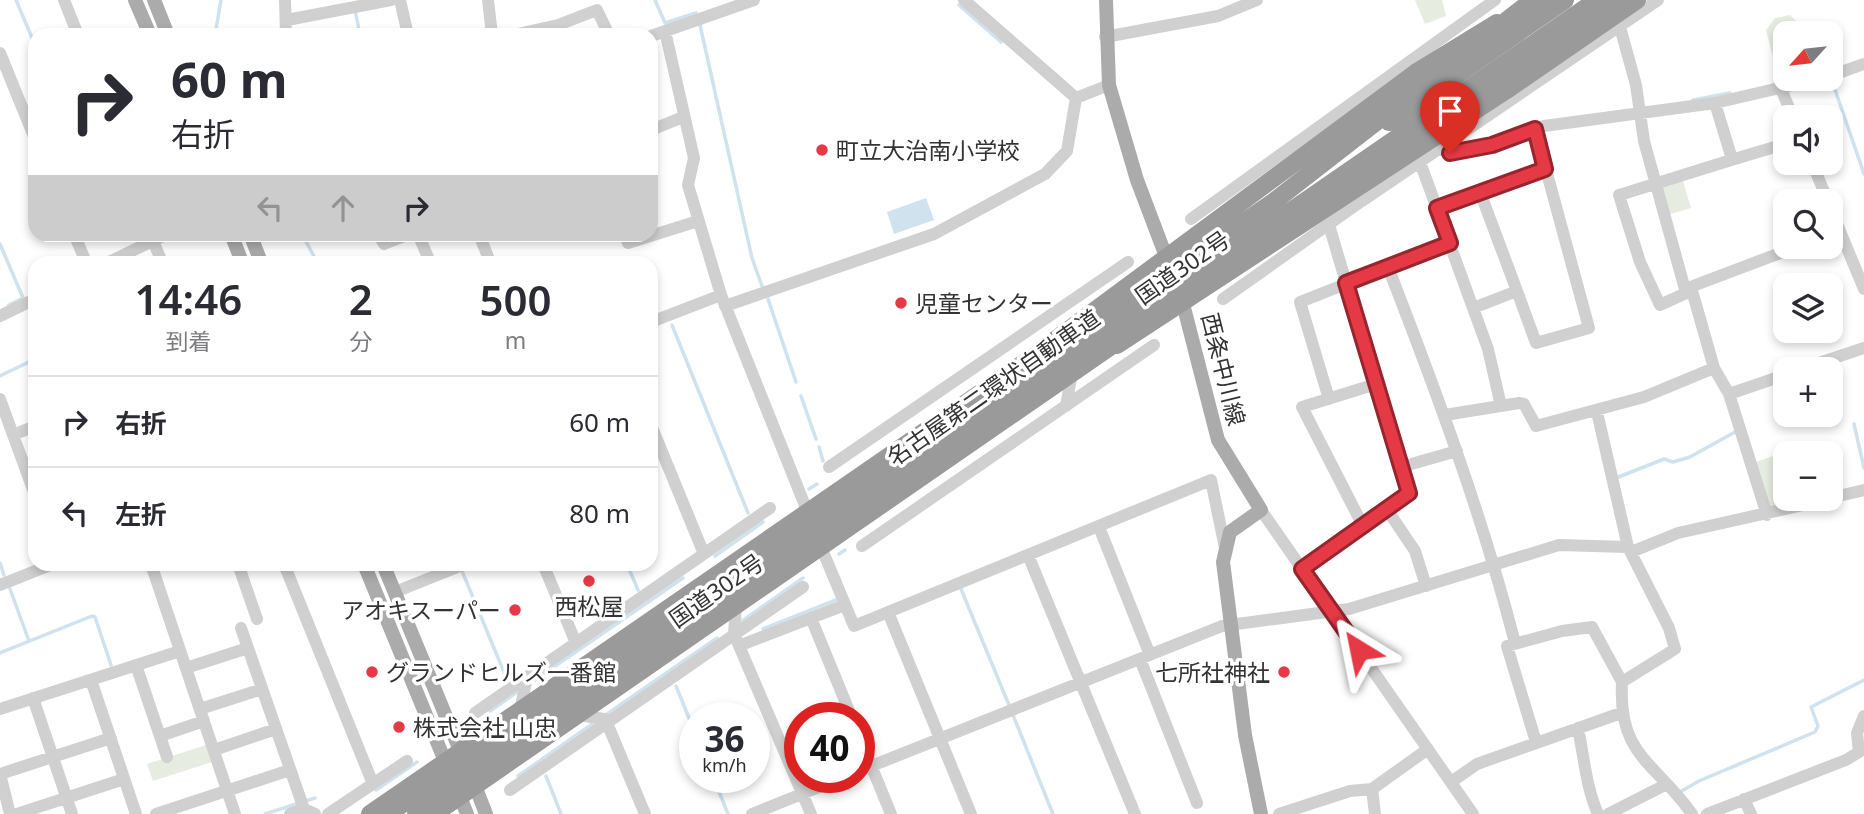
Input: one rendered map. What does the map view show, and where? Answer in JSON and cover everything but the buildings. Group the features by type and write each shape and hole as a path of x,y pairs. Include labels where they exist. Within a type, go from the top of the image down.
{"highway":[{"path":"1308,178 1459,55 1534,0"},
{"path":"941,433 1116,293 1417,72 1477,32 1542,0"},
{"name":"国道302号","path":"370,814 1548,0"},
{"name":"名古屋第二環状自動車道","path":"388,814 1565,0"},
{"name":"名古屋第二環状自動車道","path":"416,814 1597,0"},
{"path":"1413,127 1612,0"},
{"name":"国道302号","path":"433,814 1612,0"},
{"path":"900,480 1153,321 1508,89 1637,0"}],"main road":[{"path":"135,0 147,28"},
{"path":"154,0 166,28"},
{"name":"西条中川線","path":"1106,0 1105,37 1109,85 1134,171 1182,297 1218,440 1261,510"},
{"path":"1261,510 1230,532 1224,548 1223,562 1245,736 1261,814"},
{"path":"368,571 445,762 486,814"},
{"path":"386,571 461,751 467,791 467,814"}],"street":[{"path":"55,0 66,28"},
{"path":"64,0 75,28"},
{"path":"285,0 287,28"},
{"path":"288,20 391,0"},
{"path":"400,0 406,28"},
{"path":"488,0 491,28"},
{"path":"964,0 1076,98"},
{"path":"1105,37 1219,16 1257,0"},
{"path":"1191,219 1495,0"},
{"path":"1223,299 1658,0"},
{"path":"658,33 748,1"},
{"path":"544,28 597,10 606,28"},
{"path":"1620,27 1636,85 1639,113 1686,291"},
{"path":"665,30 694,158 688,185 723,300 854,626 1211,480 1224,548"},
{"path":"0,53 28,110"},
{"path":"1843,71 1864,64"},
{"path":"1076,98 1109,85"},
{"path":"1438,149 1450,153 1469,151 1535,129 1715,103 1773,91"},
{"path":"658,320 934,234 1045,174 1067,151 1076,98"},
{"path":"1715,103 1732,159"},
{"path":"658,127 683,117"},
{"path":"1479,192 1536,343 1589,328 1535,129"},
{"path":"1773,147 1619,195 1640,262 1660,304 1773,257"},
{"path":"1252,207 1289,149"},
{"path":"1420,162 1488,349 1502,406"},
{"path":"1437,208 1545,169"},
{"path":"1318,203 1362,201"},
{"path":"658,233 698,220"},
{"path":"1302,569 1409,493 1329,225"},
{"path":"122,256 151,242"},
{"path":"1329,399 1300,302 1450,243"},
{"path":"1843,248 1864,289"},
{"path":"829,467 1128,262"},
{"path":"1388,267 1445,415 1495,565 1515,643"},
{"path":"1473,308 1517,291"},
{"path":"1686,291 1693,294 1714,369 1729,394 1767,515"},
{"path":"0,316 28,302"},
{"path":"1036,325 1067,334"},
{"path":"862,546 1154,345"},
{"path":"1837,357 1864,348"},
{"path":"1445,415 1524,404 1536,426 1597,412 1644,397 1714,369"},
{"path":"1066,406 1072,373"},
{"path":"1729,394 1773,379"},
{"path":"1362,524 1302,407 1376,384"},
{"path":"0,398 28,475"},
{"path":"1597,412 1630,550 1669,628 1675,649 1622,682"},
{"path":"13,435 28,429"},
{"path":"876,465 878,434"},
{"path":"658,442 704,554"},
{"path":"1401,467 1457,451"},
{"path":"940,465 971,472"},
{"path":"1843,496 1864,490"},
{"path":"475,713 770,508"},
{"path":"1386,508 1415,551 1426,586"},
{"path":"1261,510 1473,814"},
{"path":"875,765 1231,625 1332,612 1559,545 1630,550 1678,533 1783,511"},
{"path":"1099,527 1197,803"},
{"path":"1028,555 1135,814"},
{"path":"690,564 720,572"},
{"path":"0,585 35,571"},
{"path":"153,571 235,814"},
{"path":"241,571 257,618"},
{"path":"287,571 373,784"},
{"path":"395,592 444,571"},
{"path":"546,571 576,643"},
{"path":"510,790 607,723 738,640 803,587"},
{"path":"738,640 811,618 845,604"},
{"path":"736,606 738,640 811,814"},
{"path":"888,612 971,814"},
{"path":"811,618 845,702"},
{"path":"1536,742 1516,684 1507,646 1592,627 1622,682 1620,713 1637,753 1692,814"},
{"path":"241,628 305,807 290,814"},
{"path":"186,668 248,648"},
{"path":"0,709 180,651"},
{"path":"136,665 167,757"},
{"path":"520,711 527,677"},
{"path":"91,680 136,814"},
{"path":"160,736 262,689"},
{"path":"33,698 72,814"},
{"path":"1451,782 1477,764 1620,713"},
{"path":"578,715 604,719 607,723 645,814"},
{"path":"1707,814 1816,773 1859,752 1857,733 1864,716"},
{"path":"1578,728 1587,768 1588,792 1598,814"},
{"path":"214,750 276,729"},
{"path":"10,814 0,774 111,738"},
{"path":"1279,814 1350,791 1372,789 1428,749"},
{"path":"337,813 407,761"},
{"path":"156,814 290,770"},
{"path":"17,814 124,779"},
{"path":"1608,814 1667,784"},
{"path":"875,786 891,814"},
{"path":"1372,789 1375,814"},
{"path":"752,814 802,794"},
{"path":"1744,799 1751,814"}],"shaded area":[{"path":"1415,0 1442,0 1446,16 1425,24"},
{"path":"1790,15 1796,21 1773,21 1773,57 1766,30 1775,18"},
{"path":"1682,178 1691,208 1667,215 1659,185"},
{"path":"1773,456 1773,510 1770,511 1756,462"},
{"path":"206,745 212,762 153,781 147,764"}],"water":[{"path":"926,198 934,220 894,234 887,212"}],"waterway":[{"path":"16,0 28,28"},
{"path":"216,28 221,0"},
{"path":"655,0 665,23 696,13"},
{"path":"959,5 1001,42"},
{"path":"355,10 359,28"},
{"path":"700,25 752,258 762,286"},
{"path":"1835,91 1864,174"},
{"path":"1693,100 1730,93"},
{"path":"306,242 314,256"},
{"path":"0,244 23,298 9,305"},
{"path":"768,299 796,382"},
{"path":"672,325 748,513"},
{"path":"0,376 28,362"},
{"path":"801,396 816,439"},
{"path":"1854,424 1864,468"},
{"path":"1616,478 1664,459 1673,462 1690,457 1735,432"},
{"path":"819,447 823,461"},
{"path":"809,489 817,484"},
{"path":"715,556 763,522"},
{"path":"839,554 845,550"},
{"path":"0,563 4,575"},
{"path":"462,571 506,677"},
{"path":"630,571 638,590"},
{"path":"535,680 683,578"},
{"path":"742,621 803,578"},
{"path":"10,589 29,641"},
{"path":"961,589 1009,705"},
{"path":"763,629 836,600"},
{"path":"0,653 92,616 95,617 111,665"},
{"path":"607,714 717,638"},
{"path":"1680,792 1699,781 1815,732 1818,726 1811,707 1864,680"},
{"path":"676,686 682,702"},
{"path":"490,711 520,690"},
{"path":"1013,715 1053,814"},
{"path":"518,776 595,722"},
{"path":"376,790 417,762"},
{"path":"546,776 561,814"},
{"path":"719,793 728,814"},
{"path":"265,814 315,798"}],"place":[{"name":"町立大治南小学校","path":"822,150"},
{"name":"児童センター","path":"901,303"},
{"name":"西松屋","path":"589,581"},
{"name":"アオキスーパー","path":"515,610"},
{"name":"グランドヒルズ一番館","path":"372,672"},
{"name":"七所社神社","path":"1284,672"},
{"name":"株式会社 山忠","path":"399,727"}],"route":[{"path":"1359,650 1302,569 1409,493 1346,283 1450,243 1437,208 1545,169 1535,129 1492,145 1450,153"}]}
